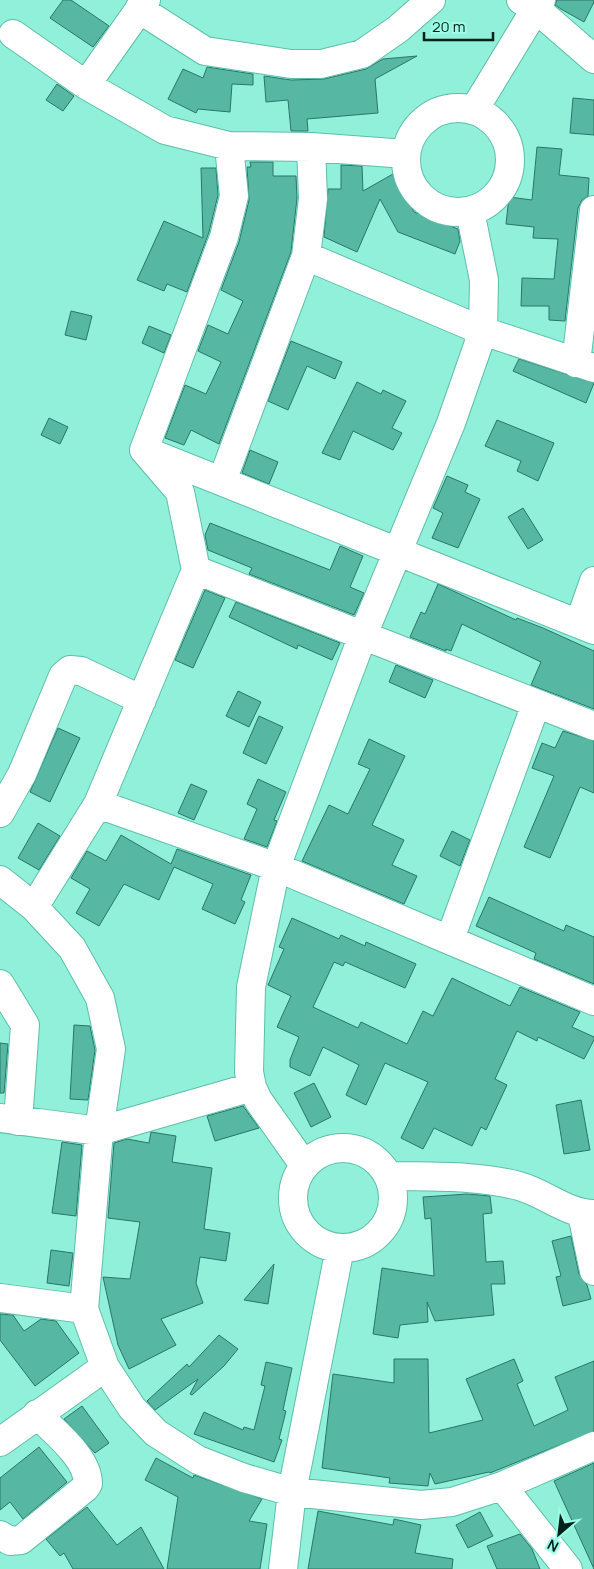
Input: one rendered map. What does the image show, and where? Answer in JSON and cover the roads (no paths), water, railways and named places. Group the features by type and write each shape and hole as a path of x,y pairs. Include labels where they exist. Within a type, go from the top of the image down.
{"street":[{"path":"86,85 142,4 205,51 291,64 322,64 362,54 398,30 431,0"},
{"path":"474,110 532,3 594,59"},
{"path":"13,34 86,85 165,130 229,146 312,147 406,154"},
{"path":"454,108 474,110 495,123 506,138 511,160 508,177 496,196 470,211 452,212 435,206 420,195 408,172 406,154 409,142 418,127 432,115 454,108"},
{"path":"144,450 224,237 234,196 229,146"},
{"path":"222,481 306,256 313,199 312,147"},
{"path":"306,256 483,331 585,366 594,210"},
{"path":"304,1165 258,1100 252,1087 249,1072 251,986 276,867 362,635 451,423 483,331 484,280 470,211"},
{"path":"144,450 586,627 594,582"},
{"path":"34,907 98,804 196,570 180,492 144,450"},
{"path":"196,570 594,726"},
{"path":"0,814 22,774 63,676 70,670 81,671 142,700"},
{"path":"450,939 536,704"},
{"path":"98,804 276,867 594,1001"},
{"path":"0,880 34,907 72,948 100,998 111,1048 99,1132 84,1308 105,1367 132,1408 156,1433 198,1460 244,1478 292,1492 421,1505 452,1502 502,1486 594,1446"},
{"path":"0,984 25,1025 9,1120 99,1132 252,1087"},
{"path":"339,1148 359,1150 376,1160 389,1176 394,1196 390,1217 378,1234 360,1245 340,1248 322,1244 307,1233 296,1218 293,1200 295,1182 304,1165 320,1153 339,1148"},
{"path":"389,1176 477,1179 520,1186 588,1214 594,1271"},
{"path":"283,1569 292,1492 340,1248"},
{"path":"0,1298 84,1308"},
{"path":"0,1442 105,1367"},
{"path":"0,1535 10,1541 21,1540 88,1484 83,1466 74,1453 37,1414"},
{"path":"502,1486 568,1569"}]}
